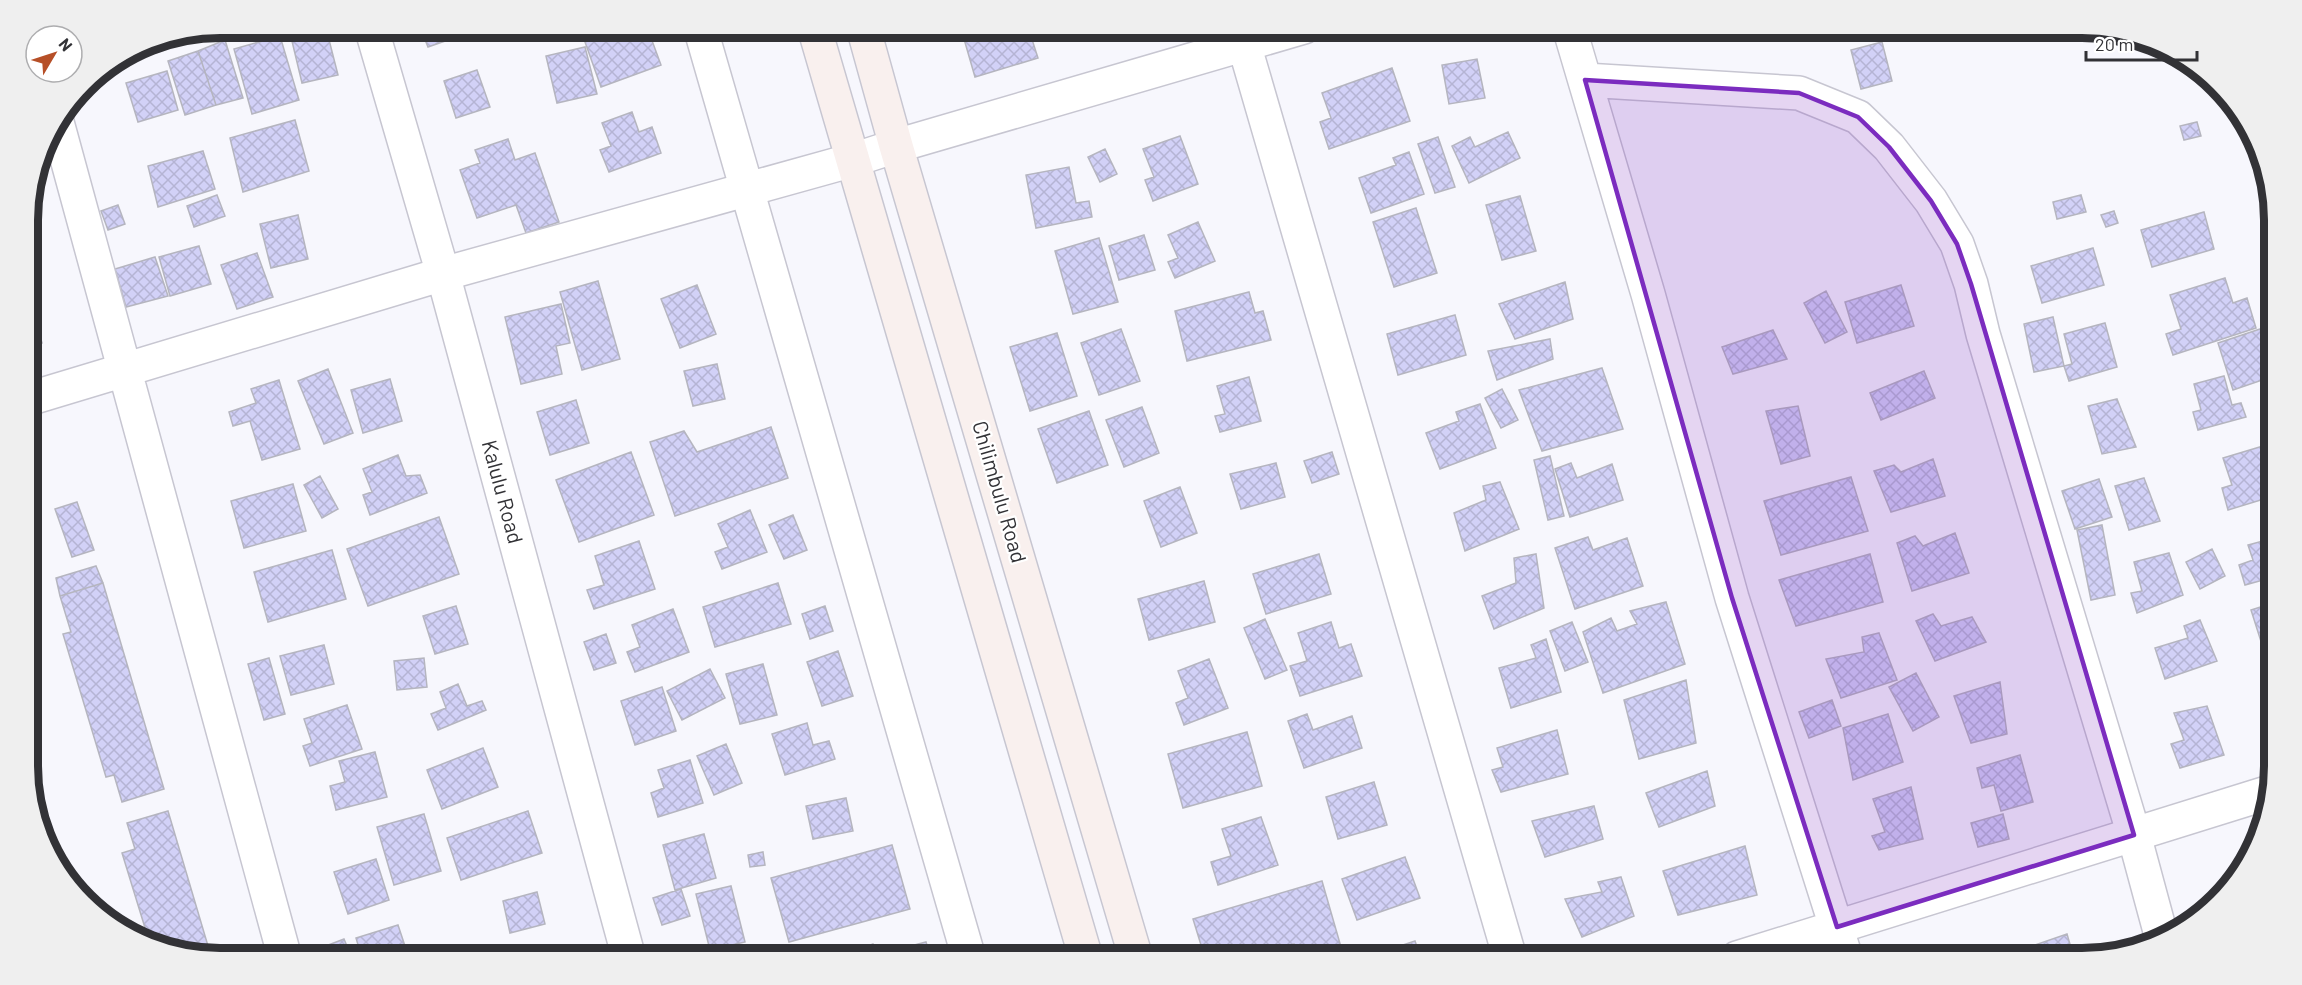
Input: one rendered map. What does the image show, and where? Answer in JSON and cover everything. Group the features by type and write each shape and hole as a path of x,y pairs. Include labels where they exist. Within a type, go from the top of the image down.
{"main road":[{"path":"817,37 1083,948"},
{"name":"Chilimbulu Road","path":"866,37 1133,948"}],"street":[{"name":"Kalulu Road","path":"374,37 443,274 626,948"},
{"path":"703,37 966,948"},
{"path":"38,396 443,274 852,160 1238,37"},
{"path":"1241,37 1507,947"},
{"path":"1572,37 1648,294 1731,598 1843,947"},
{"path":"1585,80 1799,93 1858,117 1889,147 1931,201 1957,244 1971,284 1983,334 2134,835 2160,930"},
{"path":"60,132 282,948"},
{"path":"1772,947 2262,795"}],"highlighted area":[{"path":"1585,80 1799,93 1858,117 1889,147 1931,201 1957,244 1971,284 2134,835 1837,927 1732,598"}],"building":[{"path":"280,37 299,100 252,114 234,49"},
{"path":"291,37 328,37 338,75 302,83"},
{"path":"424,37 457,37 428,47"},
{"path":"598,37 651,37 661,65 601,87 585,42"},
{"path":"1031,37 1038,58 975,77 964,39"},
{"path":"225,40 243,98 216,105 198,51"},
{"path":"1882,42 1892,81 1861,89 1851,50"},
{"path":"585,47 597,94 557,103 546,56"},
{"path":"198,51 216,105 185,115 168,61"},
{"path":"1477,59 1485,98 1449,104 1442,65"},
{"path":"1392,68 1410,121 1329,149 1320,122 1331,118 1322,93"},
{"path":"477,70 490,107 456,118 444,81"},
{"path":"167,71 178,110 138,122 126,83"},
{"path":"632,112 639,132 652,127 661,153 609,172 600,150 611,146 602,123"},
{"path":"295,120 309,171 243,192 230,138"},
{"path":"2197,122 2201,136 2184,140 2180,126"},
{"path":"1508,132 1520,158 1469,183 1452,146 1470,137 1475,147"},
{"path":"1180,136 1198,184 1153,201 1145,180 1154,177 1143,149"},
{"path":"1438,137 1455,187 1435,193 1418,144"},
{"path":"508,139 515,160 535,153 559,222 526,233 516,205 477,218 460,170 480,163 475,150"},
{"path":"1105,149 1117,174 1100,182 1088,157"},
{"path":"203,151 215,189 158,207 148,166"},
{"path":"1409,152 1424,194 1371,213 1359,178 1396,165 1393,158"},
{"path":"1069,167 1076,203 1089,201 1092,217 1036,228 1026,175"},
{"path":"217,195 225,216 194,227 187,206"},
{"path":"2081,195 2086,212 2057,219 2053,202"},
{"path":"1520,196 1536,251 1502,260 1486,205"},
{"path":"118,205 125,224 108,230 101,211"},
{"path":"1416,208 1437,273 1394,287 1373,222"},
{"path":"2114,211 2118,223 2106,227 2101,215"},
{"path":"2204,212 2214,249 2152,267 2141,230"},
{"path":"298,215 308,259 271,268 260,224"},
{"path":"1198,222 1215,261 1175,278 1168,262 1178,258 1168,235"},
{"path":"1144,235 1155,270 1119,280 1109,246"},
{"path":"1099,238 1118,302 1073,314 1055,251"},
{"path":"199,246 211,284 170,296 159,257"},
{"path":"2093,248 2104,285 2042,303 2031,266"},
{"path":"257,253 273,297 237,309 221,265"},
{"path":"155,257 168,296 126,307 115,269"},
{"path":"2225,278 2233,303 2247,298 2256,328 2173,355 2166,334 2181,329 2170,295"},
{"path":"598,281 620,359 582,370 560,292"},
{"path":"1565,282 1573,319 1515,339 1499,304"},
{"path":"697,285 716,334 680,348 661,299"},
{"path":"1901,285 1914,326 1857,343 1845,302"},
{"path":"1826,291 1847,332 1825,343 1804,303"},
{"path":"1249,292 1255,313 1263,311 1271,340 1187,361 1175,311"},
{"path":"561,304 570,343 556,346 562,374 521,384 505,317"},
{"path":"1455,315 1466,355 1398,375 1387,334"},
{"path":"2053,317 2064,366 2034,372 2024,324"},
{"path":"2105,323 2117,367 2069,381 2064,366 2072,364 2064,334"},
{"path":"38,329 42,343 38,344"},
{"path":"1121,329 1140,381 1099,395 1081,343"},
{"path":"2260,329 2264,341 2264,379 2233,390 2218,343"},
{"path":"1773,330 1787,359 1733,374 1722,347"},
{"path":"1057,333 1077,396 1030,411 1010,347"},
{"path":"1550,339 1553,359 1497,380 1488,351"},
{"path":"717,364 725,399 693,406 684,371"},
{"path":"1602,368 1623,429 1542,451 1519,390"},
{"path":"328,369 353,433 324,444 298,381"},
{"path":"1924,371 1935,398 1881,420 1870,393"},
{"path":"2224,376 2232,405 2241,403 2246,417 2198,430 2193,412 2201,410 2194,384"},
{"path":"1249,377 1261,421 1220,432 1215,416 1225,414 1217,386"},
{"path":"390,379 402,421 363,433 351,390"},
{"path":"279,380 300,449 262,460 250,421 233,426 229,412 256,403 251,389"},
{"path":"1502,389 1518,420 1501,428 1485,398"},
{"path":"2117,399 2136,447 2102,454 2088,406"},
{"path":"576,400 589,443 550,455 537,412"},
{"path":"1480,404 1496,448 1440,469 1426,433 1459,421 1456,412"},
{"path":"1798,406 1810,456 1781,464 1766,411"},
{"path":"1142,407 1159,453 1124,467 1106,420"},
{"path":"1089,411 1108,465 1057,483 1038,429"},
{"path":"771,427 788,478 675,516 650,442 684,431 697,452"},
{"path":"2263,446 2264,499 2228,510 2222,488 2232,485 2223,458"},
{"path":"631,452 654,515 579,542 556,480"},
{"path":"1332,452 1339,474 1312,483 1304,461"},
{"path":"398,455 406,476 420,475 427,493 370,515 363,495 372,492 363,469"},
{"path":"1550,456 1564,516 1548,520 1534,460"},
{"path":"1933,459 1945,496 1891,512 1874,471 1894,465 1901,472"},
{"path":"1276,463 1285,497 1241,509 1230,474"},
{"path":"1571,463 1577,478 1612,464 1623,500 1570,517 1555,469"},
{"path":"320,476 338,509 322,518 304,485"},
{"path":"1851,477 1868,531 1781,555 1764,501"},
{"path":"2144,478 2160,521 2129,530 2115,486"},
{"path":"2099,479 2112,517 2075,529 2062,491"},
{"path":"1500,482 1519,529 1465,551 1454,513 1486,500 1483,486"},
{"path":"293,484 306,531 244,548 231,501"},
{"path":"1180,487 1197,533 1161,547 1144,501"},
{"path":"77,502 94,550 72,557 55,509"},
{"path":"750,510 767,552 722,569 715,552 728,547 718,524"},
{"path":"793,515 807,550 784,559 769,525"},
{"path":"439,517 459,574 368,606 347,549"},
{"path":"2102,525 2115,595 2091,600 2077,530"},
{"path":"1955,533 1969,573 1912,591 1897,543 1915,536 1923,546"},
{"path":"1588,537 1593,550 1627,538 1643,586 1575,609 1555,548"},
{"path":"639,541 655,589 594,609 587,590 604,585 595,556"},
{"path":"2264,541 2264,580 2245,585 2239,565 2253,560 2248,545"},
{"path":"2212,549 2225,576 2200,589 2186,562"},
{"path":"332,550 346,599 268,622 254,572"},
{"path":"2169,553 2183,595 2137,613 2131,593 2142,591 2134,562"},
{"path":"1319,554 1331,594 1266,614 1253,574"},
{"path":"1536,554 1544,608 1494,629 1482,596 1516,583 1514,558"},
{"path":"1870,554 1883,602 1796,626 1779,580"},
{"path":"96,566 103,583 60,596 56,578"},
{"path":"1204,581 1215,622 1149,640 1138,599"},
{"path":"103,583 164,789 122,802 114,775 106,777 63,634 71,632 60,596"},
{"path":"778,583 791,624 715,647 703,607"},
{"path":"1666,602 1685,664 1603,693 1583,632 1611,618 1617,631 1637,624 1630,611"},
{"path":"456,606 468,644 435,654 423,616"},
{"path":"825,606 833,631 810,639 802,614"},
{"path":"2264,606 2264,651 2251,610"},
{"path":"673,609 689,652 635,672 627,652 640,647 632,625"},
{"path":"1933,614 1941,626 1972,617 1986,642 1935,661 1916,621"},
{"path":"1265,619 1287,670 1265,679 1244,628"},
{"path":"2200,620 2217,661 2165,679 2155,648 2188,638 2184,626"},
{"path":"1331,622 1339,648 1351,644 1362,676 1300,696 1290,666 1307,661 1298,633"},
{"path":"1572,622 1588,662 1565,671 1550,631"},
{"path":"1879,633 1897,680 1841,698 1826,659 1864,652 1862,637"},
{"path":"606,634 616,663 594,670 584,642"},
{"path":"1546,639 1561,692 1511,708 1499,668 1536,658 1531,645"},
{"path":"324,645 334,684 291,695 280,656"},
{"path":"838,651 853,696 822,706 807,662"},
{"path":"269,658 285,714 264,720 248,664"},
{"path":"424,658 427,687 397,690 394,661"},
{"path":"1209,659 1228,708 1184,725 1176,703 1188,698 1178,671"},
{"path":"763,664 777,715 740,724 726,674"},
{"path":"710,669 725,698 682,720 667,691"},
{"path":"1916,673 1939,717 1913,731 1889,687"},
{"path":"1686,680 1696,743 1639,759 1624,700"},
{"path":"2000,682 2007,734 1971,743 1954,696"},
{"path":"458,684 467,706 482,701 486,710 438,730 431,714 446,708 440,692"},
{"path":"662,687 676,731 635,745 621,701"},
{"path":"1832,700 1841,726 1809,738 1799,712"},
{"path":"347,705 362,749 310,766 303,746 312,743 304,719"},
{"path":"2207,706 2224,755 2180,768 2171,744 2184,740 2174,713"},
{"path":"1307,714 1313,730 1352,716 1362,748 1304,768 1288,721"},
{"path":"1888,714 1903,762 1853,780 1843,728"},
{"path":"807,723 813,745 829,741 835,759 785,775 772,734"},
{"path":"1557,730 1568,774 1501,792 1492,770 1503,767 1497,748"},
{"path":"1247,732 1262,786 1183,808 1168,754"},
{"path":"726,744 742,783 714,795 697,756"},
{"path":"483,748 498,787 442,809 427,770"},
{"path":"375,752 387,797 336,810 330,786 345,782 339,761"},
{"path":"2020,755 2033,802 2001,811 1994,785 1982,788 1977,768"},
{"path":"690,760 703,803 658,817 651,793 664,788 658,770"},
{"path":"1707,771 1715,806 1659,827 1646,793"},
{"path":"1374,782 1387,825 1338,839 1326,797"},
{"path":"1911,787 1923,839 1879,850 1872,836 1885,832 1873,799"},
{"path":"846,798 853,831 813,839 806,806"},
{"path":"1594,806 1603,839 1545,857 1532,821"},
{"path":"168,811 208,947 184,944 146,932 122,853 135,849 127,823"},
{"path":"528,811 542,853 461,880 447,838"},
{"path":"424,814 441,871 394,885 377,827"},
{"path":"2003,814 2009,839 1978,847 1971,823"},
{"path":"1261,817 1278,865 1218,885 1211,862 1231,856 1222,829"},
{"path":"704,834 716,878 675,890 663,845"},
{"path":"892,845 910,909 789,942 771,878"},
{"path":"1745,846 1757,895 1678,915 1663,871"},
{"path":"763,852 765,865 750,867 748,855"},
{"path":"1405,857 1420,898 1357,920 1342,879"},
{"path":"376,859 389,900 348,914 334,872"},
{"path":"1621,877 1634,916 1582,937 1565,899 1602,892 1598,882"},
{"path":"1322,881 1341,947 1295,947 1294,944 1282,947 1202,947 1193,919"},
{"path":"731,886 745,942 709,948 696,894"},
{"path":"681,889 690,916 662,925 653,898"},
{"path":"537,892 545,924 510,933 503,901"},
{"path":"398,925 406,948 359,948 356,938"},
{"path":"2067,934 2071,947 2032,947"},
{"path":"344,939 348,948 321,948"},
{"path":"1415,941 1417,947 1396,947"},
{"path":"926,942 928,948 904,948"}]}
